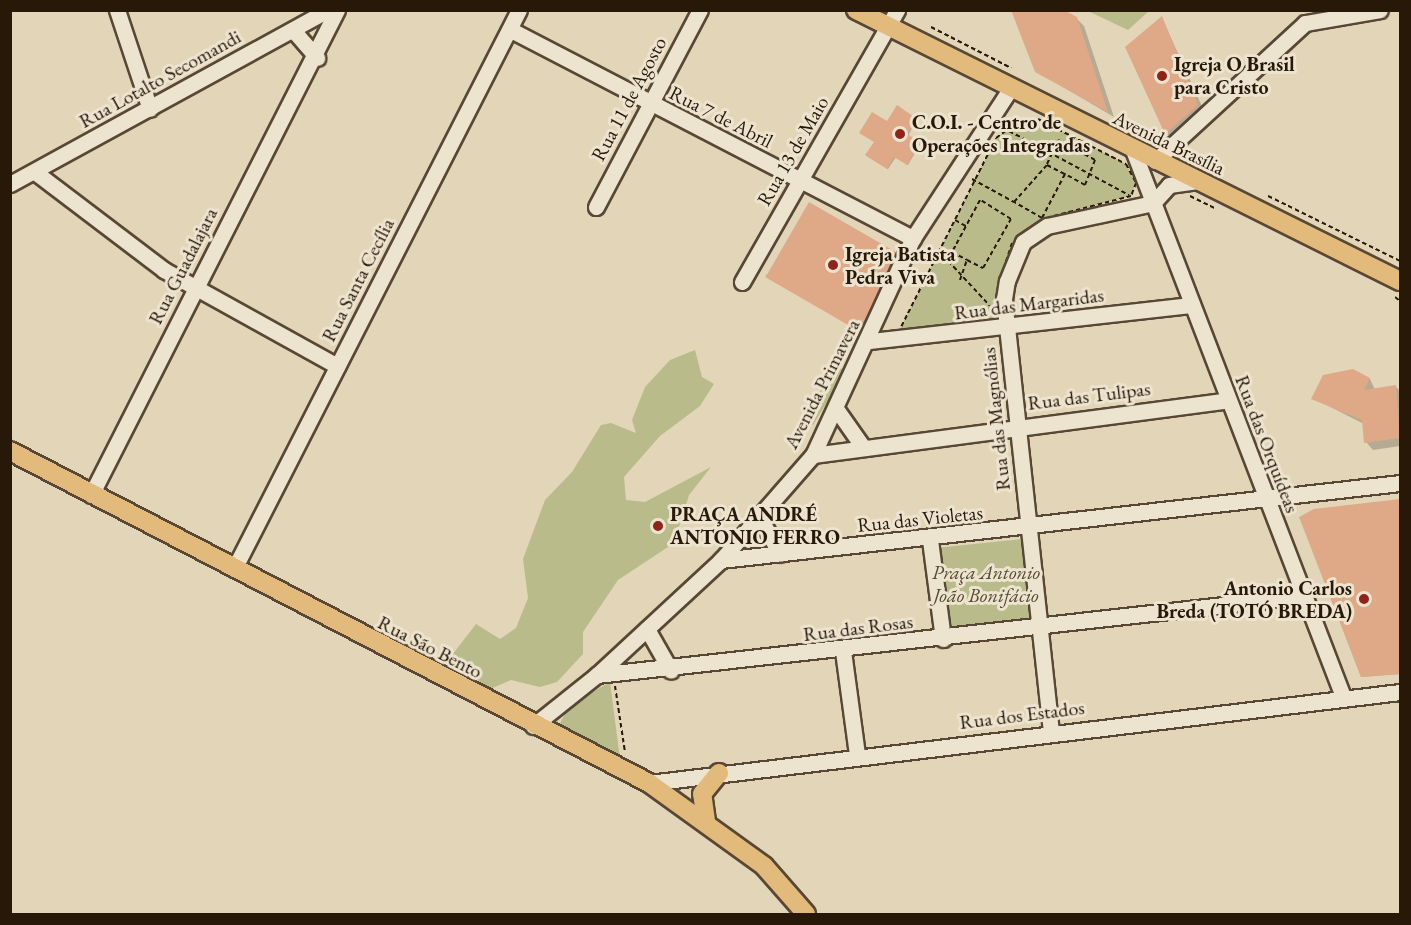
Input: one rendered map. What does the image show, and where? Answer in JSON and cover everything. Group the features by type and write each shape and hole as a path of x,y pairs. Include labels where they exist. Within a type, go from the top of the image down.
{"main road":[{"name":"Avenida Brasília","path":"856,10 1010,89 1400,281"},
{"name":"Rua São Bento","path":"10,451 532,726 649,783 706,820 764,866 806,915"},
{"path":"706,820 702,794 719,773"}],"street":[{"path":"117,10 150,109"},
{"name":"Rua Lotalto Secomandi","path":"10,184 328,10"},
{"name":"Rua Guadalajara","path":"91,495 194,288 317,58 337,10"},
{"name":"Rua Santa Cecília","path":"234,569 511,30 519,10"},
{"name":"Rua 11 de Agosto","path":"596,207 700,10"},
{"name":"Rua 13 de Maio","path":"742,282 897,10"},
{"path":"1155,161 1305,24 1380,10"},
{"path":"293,30 317,58"},
{"name":"Rua 7 de Abril","path":"511,30 649,104 913,238"},
{"name":"Avenida Primavera","path":"532,726 597,675 721,560 813,455 870,341 913,238 1010,89"},
{"name":"Rua das Orquídeas","path":"1133,150 1344,699"},
{"path":"35,172 194,288 337,366"},
{"path":"1153,203 1169,185 1196,181"},
{"name":"Rua das Magnólias","path":"1051,732 1018,425 1003,325 1004,299 1013,257 1023,242 1060,220 1153,203"},
{"name":"Rua das Margaridas","path":"870,341 1192,305"},
{"name":"Rua das Tulipas","path":"813,455 1018,425 1228,400"},
{"path":"837,410 863,447"},
{"name":"Rua das Violetas","path":"721,560 930,540 1401,483"},
{"path":"760,518 780,554"},
{"path":"930,540 943,639"},
{"name":"Rua das Rosas","path":"597,675 613,677 671,671 1303,596"},
{"path":"647,629 671,671"},
{"path":"843,651 857,755"},
{"name":"Rua dos Estados","path":"649,783 857,755 1401,692"}],"path":[{"path":"921,284 972,179 996,138 1017,123 1038,119 1126,164 1136,183 1131,196"},
{"path":"1008,130 1131,196"},
{"path":"1014,202 1047,165 1058,140 1095,160 1085,184 1047,165"},
{"path":"972,179 1042,218 1065,174"},
{"path":"1265,195 1401,261"},
{"path":"1003,325 999,314 1002,273 1012,243 1049,216 1131,196"},
{"path":"980,200 1011,219 983,268 967,260 952,252 980,200"},
{"path":"955,220 966,226"},
{"path":"938,250 960,280 999,314"},
{"path":"960,280 967,260"},
{"path":"613,677 628,773"}],"green space":[{"path":"1088,11 1149,11 1128,30"},
{"path":"1038,119 1126,164 1136,183 1131,196 1049,217 1012,243 1002,274 999,321 898,333 996,138 1017,123"},
{"path":"695,350 702,377 714,384 700,406 660,436 624,477 626,500 645,502 711,467 689,495 674,543 618,580 583,632 583,654 557,682 540,687 511,680 490,689 449,659 476,624 500,639 516,628 528,598 523,559 545,500 572,472 601,425 611,423 636,433 632,420 645,387 670,360"},
{"path":"834,365 846,371 813,425 804,421"},
{"name":"Praça Antonio João Bonifácio","path":"1022,539 1030,620 949,628 940,548"},
{"path":"610,682 620,759 558,727 570,705"}],"building":[{"path":"1011,10 1064,10 1077,17 1108,112 1035,72"},
{"name":"Igreja O Brasil para Cristo","path":"1162,16 1198,105 1165,134 1125,47"},
{"path":"897,105 917,119 907,134 920,142 907,165 894,157 887,169 865,155 874,142 859,133 872,112 887,121"},
{"name":"Igreja Batista Pedra Viva","path":"809,202 902,256 858,331 766,277"},
{"path":"1353,369 1370,378 1364,390 1396,385 1400,438 1364,443 1362,420 1311,399 1323,375"},
{"name":"Antonio Carlos Breda (TOTÓ BREDA)","path":"1400,499 1400,674 1361,677 1299,517 1314,509"}],"place":[{"name":"Igreja O Brasil para Cristo","path":"1162,76"},
{"name":"C.O.I. - Centro de Operações Integradas","path":"900,134"},
{"name":"Igreja Batista Pedra Viva","path":"833,265"},
{"name":"PRAÇA ANDRÉ ANTONIO FERRO","path":"658,526"},
{"name":"Antonio Carlos Breda (TOTÓ BREDA)","path":"1364,599"}]}
